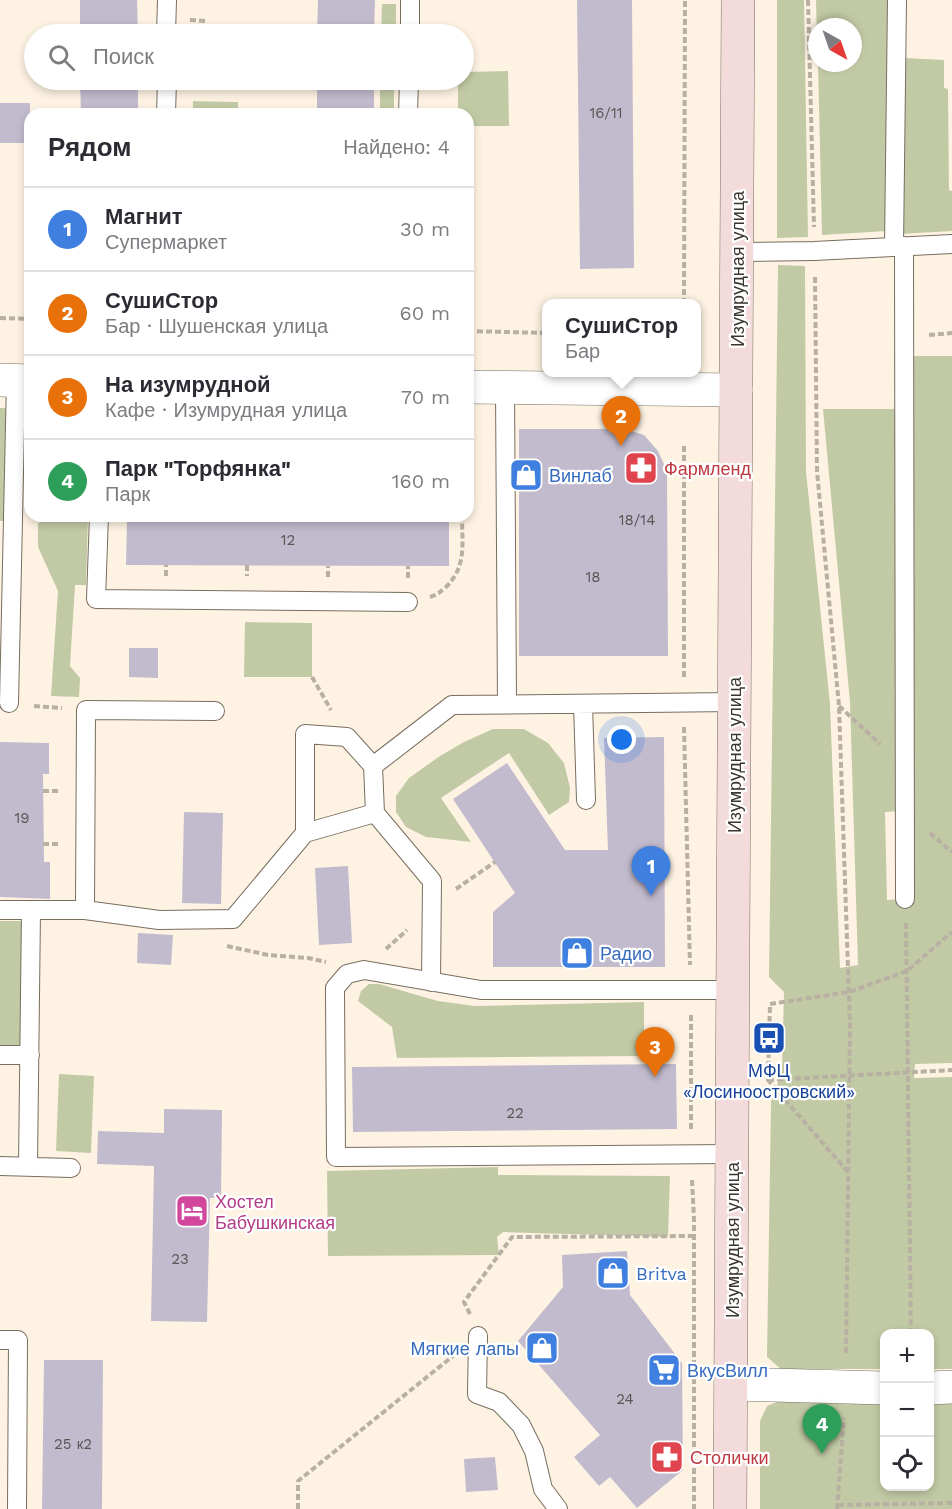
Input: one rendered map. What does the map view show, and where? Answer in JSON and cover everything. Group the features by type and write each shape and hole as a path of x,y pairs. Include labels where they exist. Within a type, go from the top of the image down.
{"street":[{"name":"Изумрудная улица","path":"730,1509 738,0"},
{"path":"474,387 736,390"},
{"path":"732,1384 880,1388"},
{"path":"934,1388 952,1387"}],"lane":[{"path":"166,24 167,0"},
{"path":"410,0 410,24"},
{"path":"897,0 905,899"},
{"path":"166,108 167,90"},
{"path":"408,108 409,90"},
{"path":"738,252 814,251 952,244"},
{"path":"9,703 15,381"},
{"path":"505,387 507,705"},
{"path":"99,522 96,599 408,602"},
{"path":"374,766 452,705 734,702"},
{"path":"584,704 586,800"},
{"path":"85,910 86,710 215,711"},
{"path":"304,833 305,734 347,737 374,766 375,813 432,881 432,982"},
{"path":"0,910 85,910 159,920 233,919 304,833 375,813"},
{"path":"28,1166 31,910"},
{"path":"731,1154 336,1157 335,988 355,972 481,990 732,990"},
{"path":"0,1055 30,1055"},
{"path":"0,1166 71,1168"},
{"path":"478,1336 477,1394 500,1402 521,1425 534,1451 543,1489 558,1509"},
{"path":"0,1340 18,1340 17,1509"}],"path":[{"path":"684,299 685,0"},
{"path":"808,0 817,471 839,706 849,992 846,1388 838,1508 952,1503"},
{"path":"0,318 24,319"},
{"path":"474,331 542,333"},
{"path":"408,602 438,595 454,578 462,562 462,522"},
{"path":"312,677 347,737"},
{"path":"9,703 86,710"},
{"path":"839,706 905,767"},
{"path":"180,920 219,945 268,956 308,958 355,972 432,906 495,862"},
{"path":"905,899 910,1329"},
{"path":"848,1172 768,1080 770,1004 849,992 907,971 952,932"},
{"path":"692,1083 952,1070"},
{"path":"298,1509 298,1481 478,1336 464,1302 512,1237 694,1236"}],"green space":[{"path":"777,0 804,0 808,237 777,238"},
{"path":"816,0 890,0 887,231 822,235 818,72 862,72 862,18 816,18"},
{"path":"382,4 396,4 396,24 381,24"},
{"path":"905,58 944,60 944,88 948,89 949,190 952,191 952,231 900,234"},
{"path":"508,71 509,126 474,126 474,108 458,108 458,90 474,90 474,72"},
{"path":"380,90 394,90 394,108 380,108"},
{"path":"193,101 238,102 238,108 193,108"},
{"path":"778,265 805,266 806,471 830,704 840,968 858,965 850,702 823,409 895,409 912,356 952,356 952,1063 915,1064 914,1078 952,1077 952,1369 934,1369 934,1329 880,1329 880,1369 781,1369 767,1357 771,1102 782,1071 784,992 769,977","holes":["900,811 902,899 887,900 885,812"]},
{"path":"0,408 7,408 6,521 0,521"},
{"path":"88,522 86,585 75,585 70,666 80,678 79,697 51,696 58,591 38,547 38,523"},
{"path":"245,622 312,623 312,677 244,677"},
{"path":"493,729 524,729 548,743 564,763 570,788 569,802 549,815 509,753 441,798 471,842 426,837 406,827 396,812 396,796 409,778 464,742"},
{"path":"0,921 21,921 21,1047 0,1047"},
{"path":"369,984 379,984 438,1001 475,1006 644,1002 644,1056 397,1058 392,1027 358,1001 361,991"},
{"path":"59,1074 94,1076 91,1153 56,1151"},
{"path":"498,1167 498,1175 670,1176 668,1237 503,1232 497,1237 499,1255 328,1256 327,1171"},
{"path":"779,1401 880,1403 880,1491 934,1491 934,1403 952,1404 952,1509 760,1509 760,1421 767,1406"}],"building":[{"path":"80,0 137,0 138,24 80,24"},
{"path":"318,0 375,0 374,24 317,24"},
{"path":"577,0 632,0 634,268 580,269"},
{"path":"80,90 138,90 138,108 81,108"},
{"path":"317,90 374,90 374,108 317,108"},
{"path":"0,103 30,103 30,108 24,108 24,143 0,143"},
{"path":"519,429 625,429 644,435 658,451 667,471 668,656 519,656"},
{"path":"127,522 449,522 449,566 126,565"},
{"path":"129,648 158,648 158,678 129,677"},
{"path":"664,737 665,967 493,967 493,912 515,893 453,799 507,763 565,850 608,850 604,738"},
{"path":"0,742 49,743 49,774 43,774 44,862 50,862 50,899 0,897"},
{"path":"184,812 223,813 221,904 182,903"},
{"path":"348,866 352,943 319,945 315,868"},
{"path":"138,933 173,935 171,965 137,963"},
{"path":"676,1064 677,1129 353,1132 352,1067"},
{"path":"164,1109 222,1110 221,1198 210,1198 207,1322 151,1321 154,1166 97,1164 98,1131 164,1133"},
{"path":"627,1251 630,1295 682,1363 683,1470 637,1508 610,1477 599,1486 574,1457 600,1435 518,1341 563,1287 562,1255"},
{"path":"44,1360 103,1360 102,1509 42,1509"},
{"path":"495,1457 498,1490 466,1492 464,1459"}],"place":[{"name":"СушиСтор","path":"621,446"},
{"name":"Фармленд","path":"641,468"},
{"name":"Винлаб","path":"526,475"},
{"name":"Магнит","path":"651,896"},
{"name":"Радио","path":"577,953"},
{"name":"МФЦ «Лосиноостровский»","path":"769,1038"},
{"name":"На изумрудной","path":"655,1077"},
{"name":"Хостел Бабушкинская","path":"192,1211"},
{"name":"Britva","path":"613,1273"},
{"name":"Мягкие лапы","path":"542,1348"},
{"name":"ВкусВилл","path":"664,1370"},
{"name":"Парк \"Торфянка\"","path":"822,1454"},
{"name":"Столички","path":"667,1457"}]}
